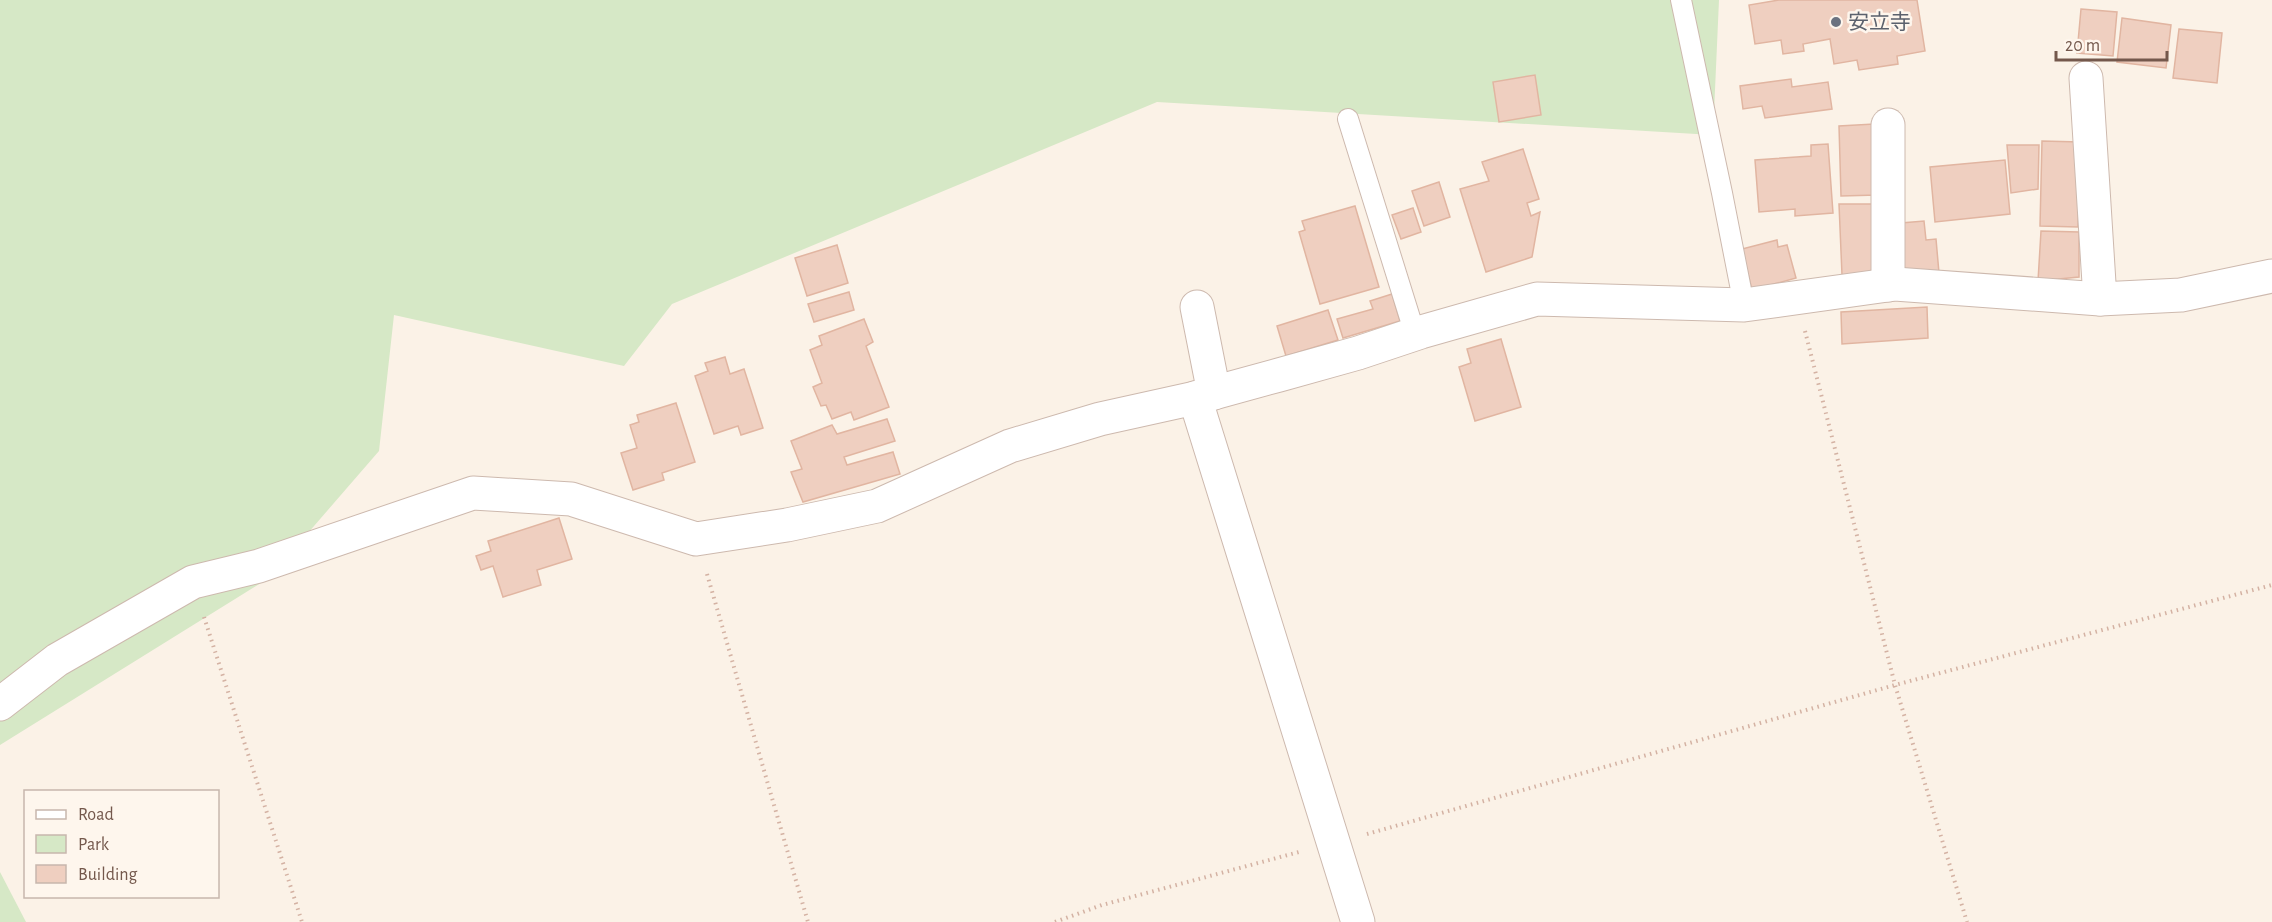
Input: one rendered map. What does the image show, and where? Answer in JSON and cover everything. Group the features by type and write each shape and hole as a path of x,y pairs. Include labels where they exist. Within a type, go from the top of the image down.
{"street":[{"path":"2086,78 2100,299"},
{"path":"1888,125 1888,285"},
{"path":"0,704 57,660 193,582 259,566 473,493 571,499 696,538 787,525 877,506 1010,446 1100,419 1205,396 1537,300 1744,305 1888,285 2100,299 2181,295 2272,276"},
{"path":"1197,307 1205,396 1332,844 1358,922"}],"lane":[{"path":"1681,0 1744,305"},
{"path":"1348,119 1415,334"}],"path":[{"path":"1797,299 1895,685 1967,922"},
{"path":"696,538 808,922"},
{"path":"193,582 302,922"},
{"path":"1055,922 1102,905 1332,844 1895,685 2272,585"}],"green space":[{"path":"0,0 1719,0 1713,135 1157,102 672,304 624,366 394,315 379,451 269,578 0,745"},
{"path":"0,872 26,922 0,922"}],"building":[{"name":"安立寺","path":"1779,0 1917,0 1925,51 1897,56 1898,64 1859,70 1857,60 1834,64 1830,39 1803,44 1804,51 1783,54 1781,40 1755,44 1749,5"},
{"path":"2081,9 2117,12 2113,56 2077,53"},
{"path":"2122,18 2171,25 2166,68 2117,62"},
{"path":"2179,29 2222,33 2217,83 2173,78"},
{"path":"1535,75 1541,115 1499,122 1493,82"},
{"path":"1791,79 1792,87 1828,82 1832,109 1765,118 1762,106 1743,109 1740,86"},
{"path":"1874,124 1877,195 1841,196 1839,126"},
{"path":"2042,141 2080,142 2078,227 2040,226"},
{"path":"1828,144 1833,213 1795,216 1795,209 1759,212 1755,160 1811,156 1811,145"},
{"path":"2007,145 2039,145 2038,189 2011,193"},
{"path":"1523,149 1539,199 1527,203 1531,216 1540,212 1532,257 1486,272 1460,189 1489,181 1482,162"},
{"path":"2005,160 2010,214 1935,222 1930,167"},
{"path":"1439,182 1450,217 1424,226 1412,191"},
{"path":"1839,204 1875,204 1877,274 1842,275"},
{"path":"1355,206 1379,287 1320,304 1299,232 1305,230 1302,221"},
{"path":"1413,208 1421,232 1401,239 1392,215"},
{"path":"1924,221 1926,240 1936,239 1939,273 1905,276 1901,223"},
{"path":"2041,231 2079,232 2079,277 2038,281"},
{"path":"1777,240 1778,247 1787,245 1796,278 1752,290 1742,249"},
{"path":"837,245 848,283 807,296 795,258"},
{"path":"849,292 854,310 814,322 808,304"},
{"path":"1392,294 1400,321 1343,338 1337,319 1373,309 1370,301"},
{"path":"1927,307 1928,338 1842,344 1841,312"},
{"path":"1328,310 1338,340 1286,356 1277,326"},
{"path":"864,319 873,342 866,346 889,407 854,420 851,412 832,419 826,405 821,406 813,387 822,383 810,350 822,345 819,336"},
{"path":"1501,339 1521,407 1475,421 1459,367 1471,363 1467,349"},
{"path":"725,357 730,374 744,369 763,428 741,435 738,426 714,434 695,376 708,371 705,363"},
{"path":"676,403 695,462 662,473 664,480 633,490 621,453 637,448 630,425 639,422 637,415"},
{"path":"887,419 895,441 844,457 847,465 893,452 900,474 803,502 791,472 802,469 791,441 832,425 837,434"},
{"path":"559,518 572,559 537,570 541,585 503,597 493,566 481,570 476,556 491,551 488,541"}],"place":[{"name":"安立寺","path":"1836,22"}]}
